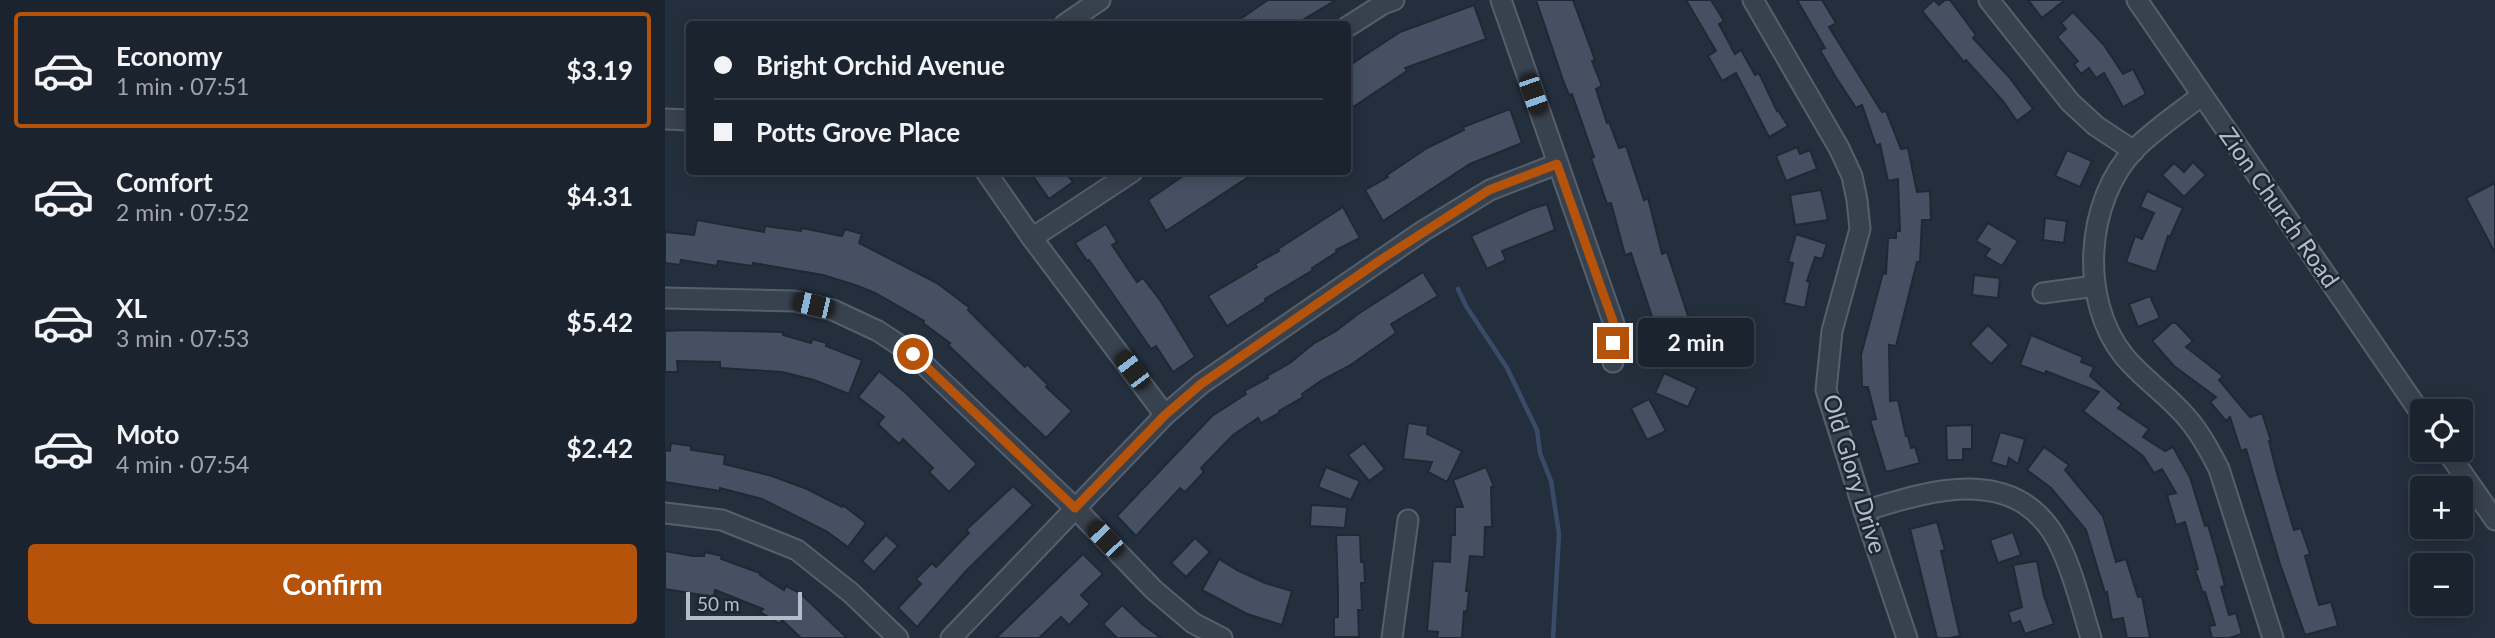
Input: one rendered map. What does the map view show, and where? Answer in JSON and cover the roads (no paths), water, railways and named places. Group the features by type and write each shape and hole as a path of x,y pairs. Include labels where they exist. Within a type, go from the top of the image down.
{"street":[{"path":"1069,21 1100,0"},
{"path":"1351,24 1394,0"},
{"path":"1501,0 1614,324 1612,362"},
{"name":"Old Glory Drive","path":"1753,0 1839,148 1851,176 1857,200 1860,229 1832,331 1826,390 1907,638"},
{"path":"1990,0 2070,102 2096,126 2134,151"},
{"name":"Zion Church Road","path":"2137,0 2411,399"},
{"path":"2201,96 2134,151 2110,186 2096,226 2093,256 2095,286 2106,329 2124,355 2188,418 2208,446 2219,469 2273,638"},
{"path":"665,119 686,120"},
{"path":"951,638 1165,415 1212,376 1489,190 1557,164"},
{"path":"988,175 1165,415"},
{"path":"1032,238 1127,175"},
{"path":"2043,293 2095,286"},
{"path":"665,298 794,301 833,310 878,331 913,354 1075,508 1154,590 1193,623 1222,638"},
{"path":"2454,462 2495,520"},
{"path":"1864,511 1910,496 1960,488 1993,490 2023,502 2048,527 2062,551 2091,638"},
{"path":"665,513 722,520 797,550 851,593 898,638"},
{"path":"1392,638 1408,520"}],"waterway":[{"path":"1458,289 1466,306 1507,368 1537,430 1540,453 1551,481 1559,534 1553,638"}]}
